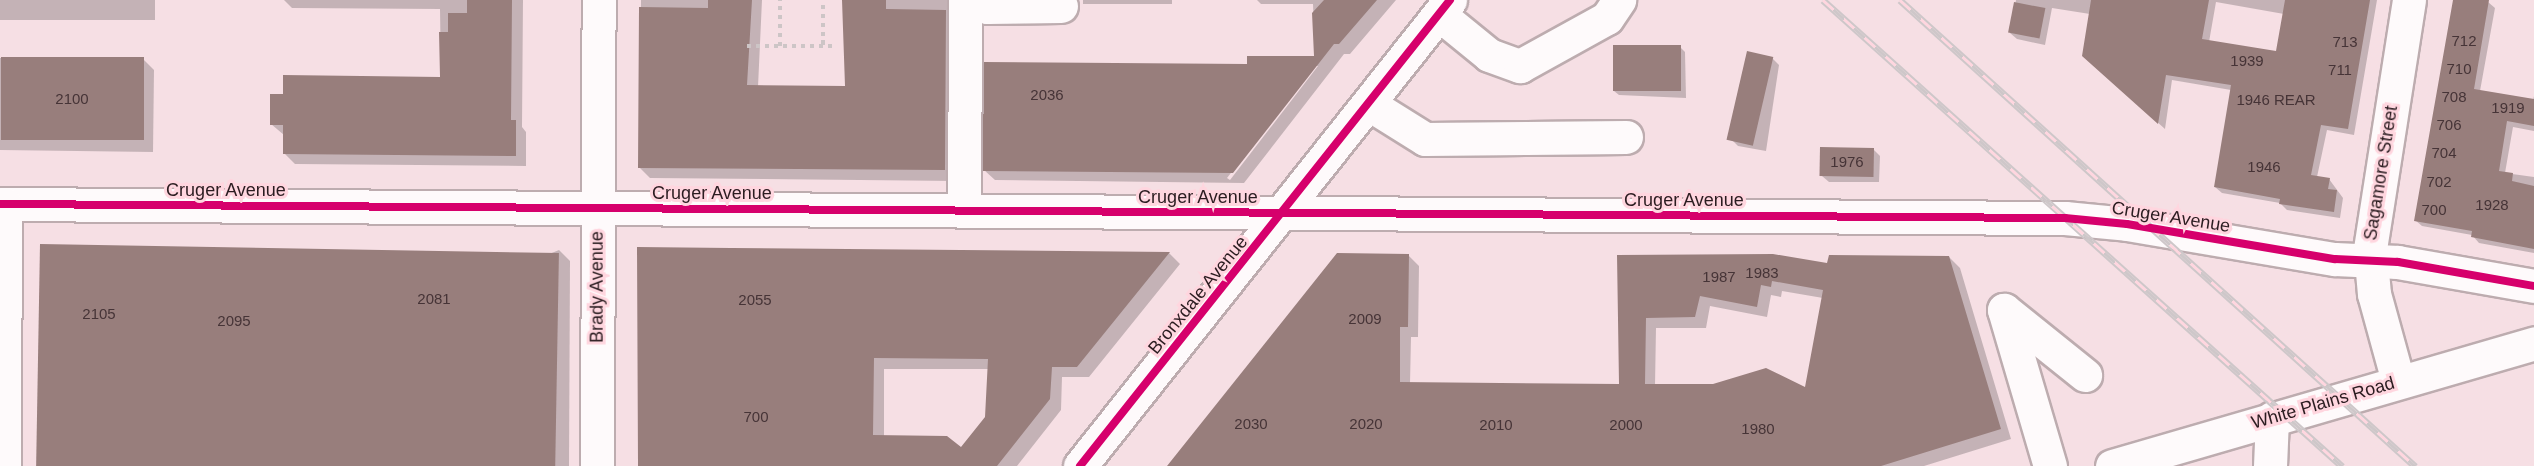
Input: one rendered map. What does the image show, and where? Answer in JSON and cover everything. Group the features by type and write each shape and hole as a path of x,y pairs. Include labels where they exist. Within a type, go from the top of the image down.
{"street":[{"name":"Brady Avenue","path":"597,466 599,0"},
{"path":"964,210 965,0"},
{"path":"987,0 987,7 1061,6"},
{"path":"1445,7 1489,55 1520,66 1607,18 1619,0"},
{"name":"Sagamore Street","path":"2398,381 2374,294 2370,261 2371,226 2409,0"},
{"name":"Bronxdale Avenue","path":"1080,466 1445,7"},
{"path":"1369,104 1425,140 1626,137"},
{"name":"Cruger Avenue","path":"3,204 2065,218 2127,224 2335,259 2427,266 2534,286"},
{"path":"3,204 4,466"},
{"path":"2050,466 2004,310 2085,375"},
{"name":"White Plains Road","path":"2115,466 2398,381 2534,343"},
{"path":"2270,466 2272,418"}],"path":[{"path":"780,0 780,46"},
{"path":"823,0 823,45"},
{"path":"747,46 836,46"}],"building":[{"path":"467,0 512,0 511,120 516,120 516,156 283,154 283,125 270,125 270,94 283,94 283,75 440,77 439,32 448,32 448,13 467,13"},
{"path":"708,0 752,0 747,85 845,86 842,0 886,0 886,9 946,10 945,170 638,168 639,7 708,8"},
{"path":"1324,0 1377,0 1339,44 1334,44 1233,173 983,171 983,62 1247,64 1247,56 1314,56 1312,13"},
{"path":"2091,0 2209,0 2202,39 2276,51 2285,0 2370,0 2348,129 2321,125 2311,175 2330,178 2328,189 2337,190 2334,212 2279,204 2280,199 2214,187 2231,85 2166,75 2158,124 2082,56"},
{"path":"2453,0 2489,0 2474,89 2534,99 2534,126 2507,121 2499,171 2513,173 2512,181 2534,186 2534,249 2471,237 2472,231 2414,221"},
{"path":"2014,2 2045,8 2039,39 2008,32"},
{"path":"1613,45 1681,45 1681,91 1613,91"},
{"path":"1747,51 1773,57 1753,146 1727,140"},
{"path":"1,57 144,57 144,140 1,140"},
{"path":"1820,147 1874,148 1873,177 1819,176"},
{"path":"40,244 559,253 555,466 36,466"},
{"path":"637,247 1170,252 1077,367 1052,367 1050,399 997,466 638,466","holes":["874,358 988,359 985,417 961,447 947,436 873,435"]},
{"path":"1337,253 1409,254 1408,327 1400,327 1400,382 1619,384 1617,255 1773,254 1827,263 1829,255 1949,256 2001,429 1881,466 1167,466","holes":["1772,281 1823,290 1805,387 1766,368 1713,384 1645,384 1646,318 1695,317 1700,296 1757,307 1761,285 1771,287"]}],"railway":[{"path":"1823,0 2342,466"},
{"path":"1900,0 2415,466"}],"cycle path":[{"path":"1080,466 1450,0"},
{"path":"0,204 2065,218 2127,224 2335,259 2398,262 2534,286"}]}
